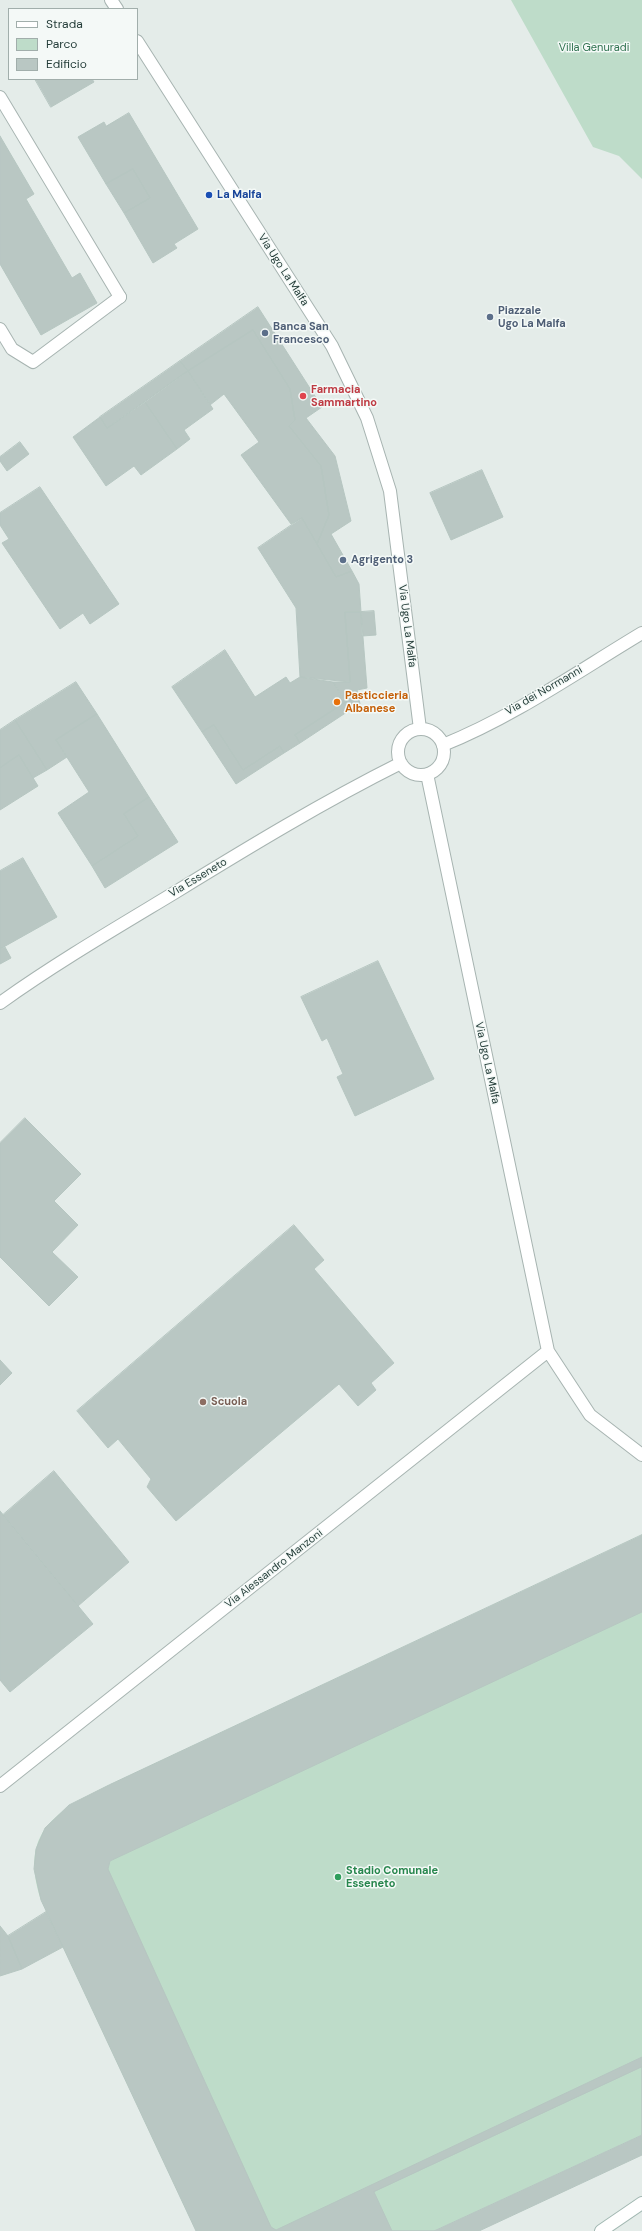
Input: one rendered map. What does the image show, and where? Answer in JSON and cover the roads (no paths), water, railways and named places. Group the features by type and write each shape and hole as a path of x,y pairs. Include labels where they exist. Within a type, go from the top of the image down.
{"street":[{"name":"Via Ugo La Malfa","path":"138,43 332,346 367,418 390,491 420,729"},
{"path":"0,97 120,298 33,362 12,349 0,329"},
{"name":"Via dei Normanni","path":"443,745 469,735 642,633"},
{"path":"420,729 434,733 443,745 443,760 439,766 426,774 412,773 401,763 398,756 401,740 406,734 420,729"},
{"name":"Via Esseneto","path":"0,1003 70,956 246,849 349,789 401,763"},
{"name":"Via Ugo La Malfa","path":"426,774 548,1352"},
{"path":"548,1352 590,1416 642,1455"},
{"name":"Via Alessandro Manzoni","path":"0,1786 548,1352"},
{"path":"601,2231 642,2203"}],"place":[{"name":"La Malfa","path":"209,195"},
{"name":"Piazzale Ugo La Malfa","path":"490,317"},
{"name":"Banca San Francesco","path":"265,333"},
{"name":"Farmacia Sammartino","path":"303,396"},
{"name":"Agrigento 3","path":"343,560"},
{"name":"Pasticcieria Albanese","path":"337,702"},
{"name":"Scuola","path":"203,1402"},
{"name":"Stadio Comunale Esseneto","path":"338,1877"}],"park label":[{"name":"Villa Genuradi","path":"594,48"}]}
